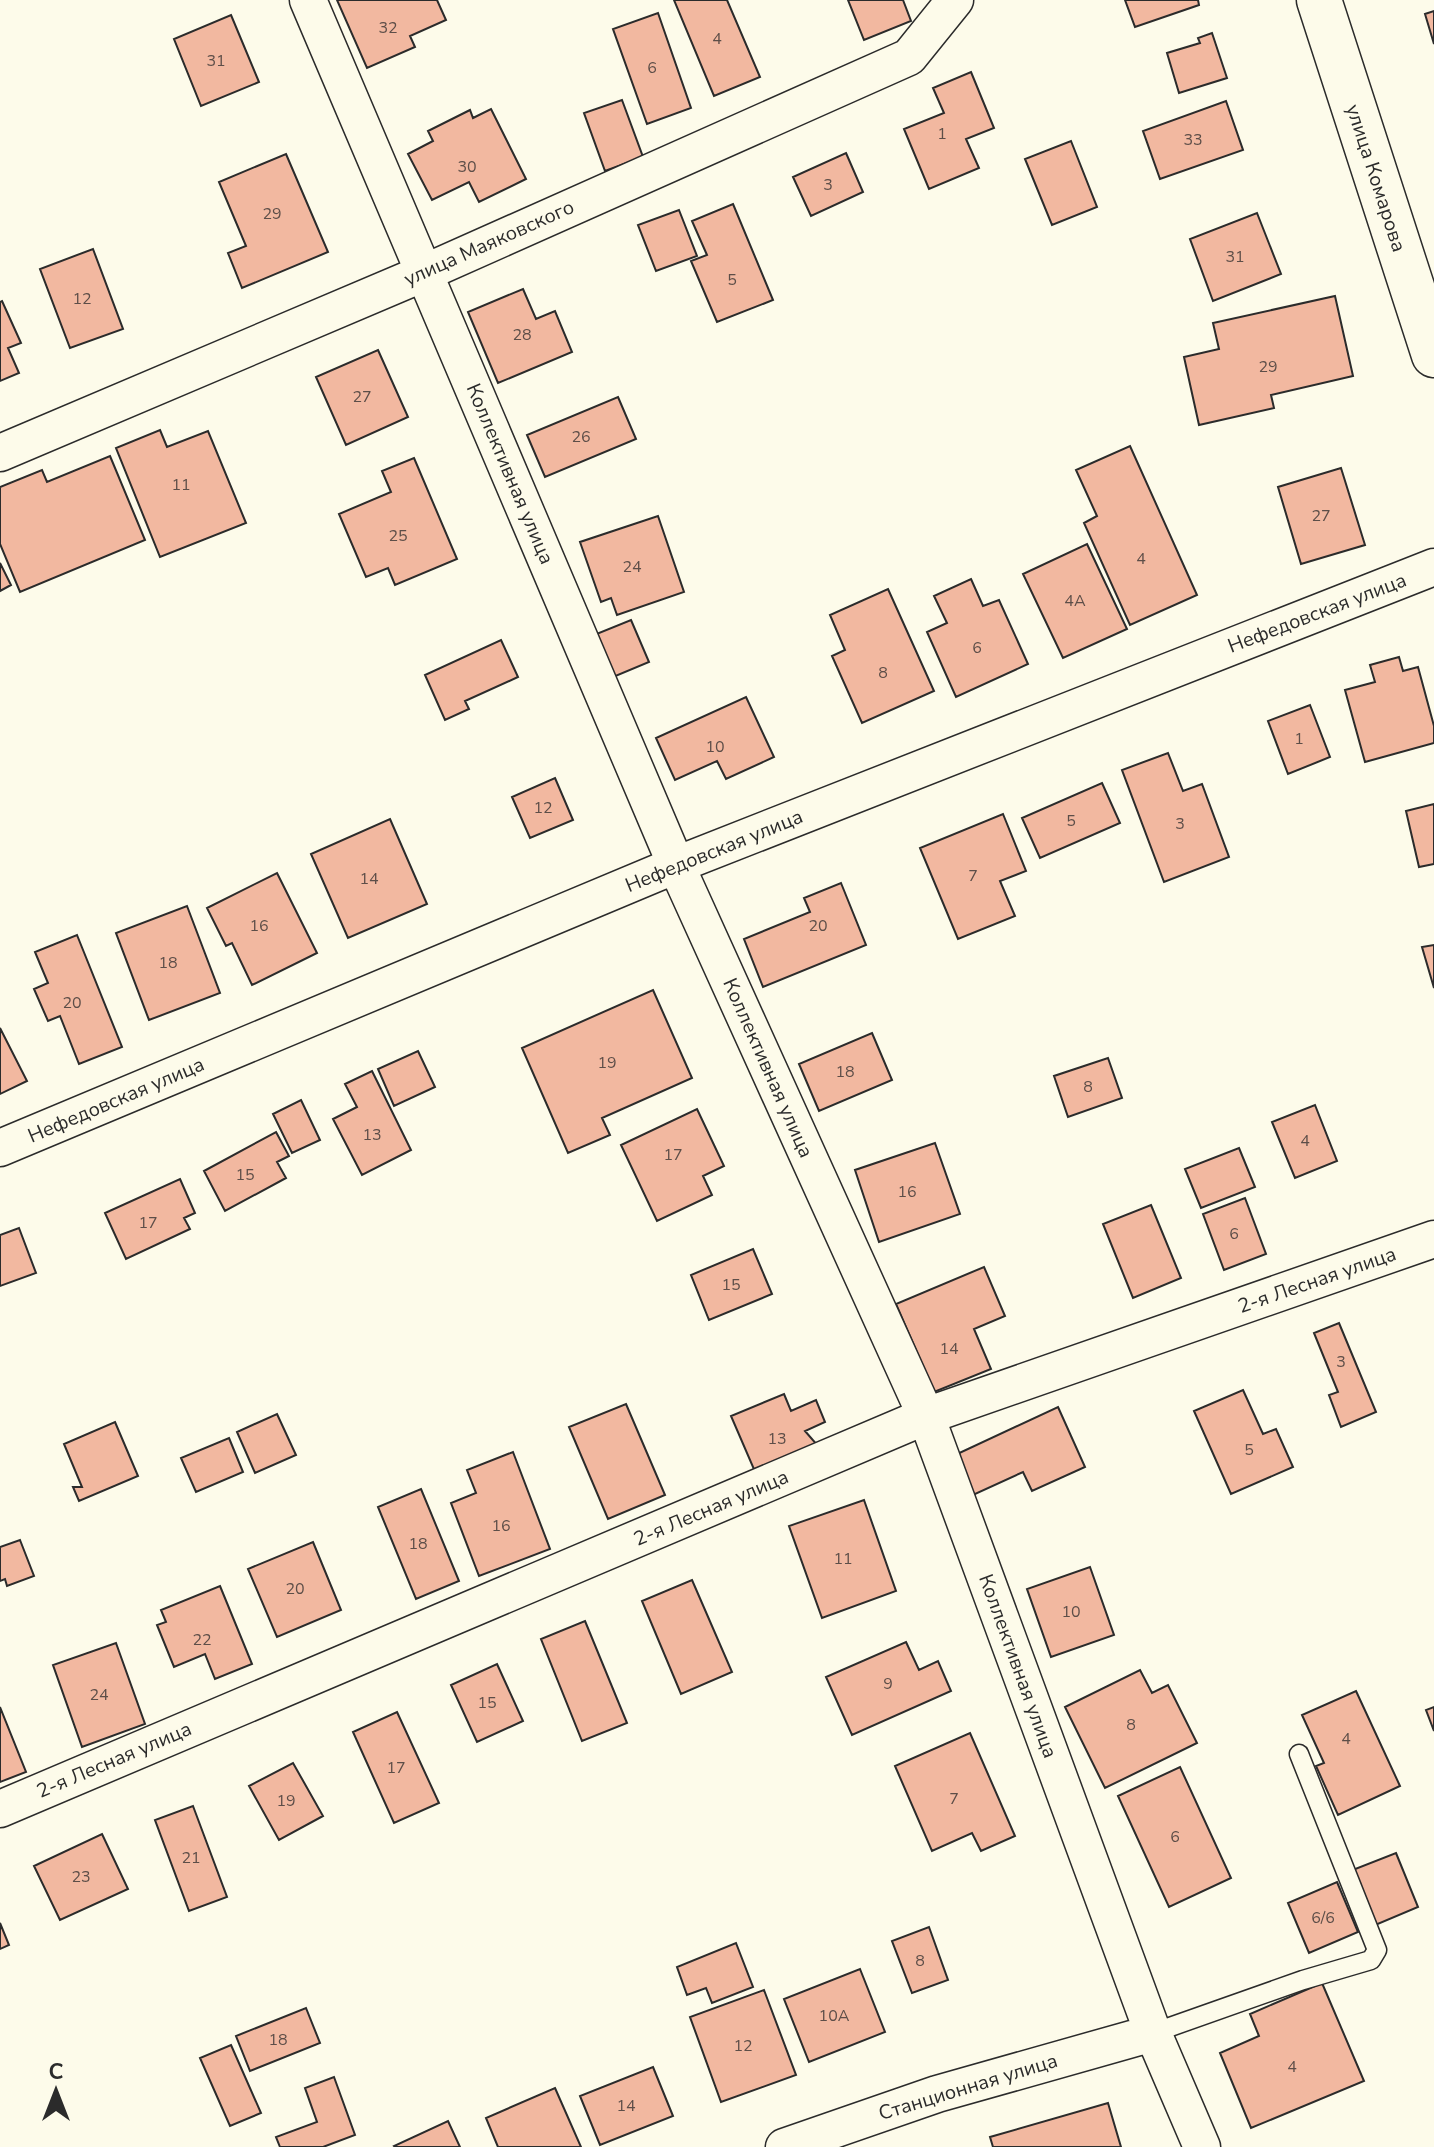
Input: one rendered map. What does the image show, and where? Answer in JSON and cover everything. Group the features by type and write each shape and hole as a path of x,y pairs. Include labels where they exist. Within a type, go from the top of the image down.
{"street":[{"name":"Коллективная улица","path":"308,0 676,865 926,1416 1153,2033 1202,2147"},
{"name":"улица Маяковского","path":"0,453 424,273 909,57 955,0"},
{"name":"улица Комарова","path":"1319,0 1434,355"},
{"name":"Нефедовская улица","path":"0,1148 676,865 1434,567"},
{"name":"2-я Лесная улица","path":"0,1809 926,1416 1434,1239"},
{"name":"Станционная улица","path":"784,2147 937,2094 1153,2033"}],"lane":[{"path":"1153,2033 1303,1980 1371,1960 1377,1950 1299,1754"}],"building":[{"path":"337,0 437,0 446,20 410,36 415,47 367,68"},
{"path":"674,0 727,0 760,77 714,96"},
{"path":"848,0 903,0 911,21 864,40"},
{"path":"1125,0 1198,0 1199,5 1135,27"},
{"path":"1434,11 1434,44 1425,14"},
{"path":"658,13 691,108 647,124 613,29"},
{"path":"231,15 259,82 201,106 174,39"},
{"path":"1212,33 1227,78 1179,93 1167,53 1200,43 1198,38"},
{"path":"971,72 994,128 966,139 979,168 929,189 904,129 944,113 933,88"},
{"path":"622,100 643,157 605,171 584,113"},
{"path":"1226,101 1243,150 1160,179 1143,131"},
{"path":"491,109 526,179 479,202 469,182 432,200 408,154 433,141 428,131 470,110 473,118"},
{"path":"1071,141 1097,207 1052,225 1025,159"},
{"path":"846,153 863,192 811,216 793,177"},
{"path":"286,154 328,252 242,288 228,253 246,246 219,182"},
{"path":"733,204 773,300 717,322 691,261 707,255 692,221"},
{"path":"679,210 697,256 656,271 638,225"},
{"path":"1257,213 1281,274 1213,301 1190,239"},
{"path":"93,249 123,329 70,348 40,269"},
{"path":"523,289 536,319 555,311 572,352 498,383 468,312"},
{"path":"1335,296 1353,376 1271,395 1274,408 1199,425 1184,357 1219,349 1213,323"},
{"path":"0,302 21,343 8,348 19,373 0,381"},
{"path":"378,350 408,417 346,445 316,377"},
{"path":"618,397 636,439 545,477 527,435"},
{"path":"160,430 167,447 208,431 246,523 160,557 116,448"},
{"path":"1130,446 1197,595 1130,625 1084,523 1097,516 1076,470"},
{"path":"110,456 145,540 20,592 0,544 0,487 42,470 47,482"},
{"path":"414,458 457,559 395,585 388,568 366,577 339,514 391,492 382,471"},
{"path":"1341,468 1365,545 1301,564 1278,487"},
{"path":"658,516 684,592 617,615 611,598 601,602 580,542"},
{"path":"1087,544 1127,629 1063,658 1023,574"},
{"path":"0,563 11,585 0,591"},
{"path":"971,579 983,606 999,600 1028,664 956,697 927,632 947,623 934,596"},
{"path":"888,589 934,691 862,723 832,656 845,650 830,615"},
{"path":"631,620 649,662 606,680 589,637"},
{"path":"501,640 518,677 465,701 469,709 445,720 425,675"},
{"path":"1399,657 1403,671 1418,667 1434,726 1434,743 1365,762 1345,690 1375,682 1370,665"},
{"path":"746,697 774,757 726,779 717,761 675,780 656,738"},
{"path":"1310,705 1330,757 1288,774 1268,721"},
{"path":"1168,753 1183,791 1202,784 1229,857 1164,882 1122,770"},
{"path":"555,778 573,820 530,838 512,797"},
{"path":"1102,783 1120,823 1040,858 1022,818"},
{"path":"1434,804 1434,864 1419,867 1406,811"},
{"path":"1003,814 1026,871 1000,881 1015,916 958,939 920,848"},
{"path":"390,819 427,904 348,938 311,854"},
{"path":"277,873 317,953 252,985 232,943 226,946 207,908"},
{"path":"841,883 866,945 763,987 744,939 810,912 804,898"},
{"path":"187,906 220,993 149,1020 116,933"},
{"path":"77,935 122,1047 79,1064 60,1016 48,1021 34,989 48,983 35,952"},
{"path":"1434,945 1434,988 1422,947"},
{"path":"653,990 692,1078 602,1118 610,1135 568,1153 522,1048"},
{"path":"0,1028 27,1081 0,1094"},
{"path":"872,1033 892,1080 819,1111 799,1064"},
{"path":"418,1051 435,1087 394,1106 378,1069"},
{"path":"1108,1058 1122,1098 1068,1117 1054,1076"},
{"path":"372,1071 411,1150 362,1175 333,1119 357,1107 345,1084"},
{"path":"301,1100 320,1140 292,1153 273,1114"},
{"path":"1315,1105 1337,1161 1295,1178 1272,1122"},
{"path":"697,1109 724,1166 703,1176 712,1195 657,1221 621,1145"},
{"path":"276,1132 289,1156 277,1162 286,1178 225,1211 204,1171"},
{"path":"935,1143 960,1214 879,1242 855,1170"},
{"path":"1239,1148 1255,1187 1201,1208 1185,1169"},
{"path":"180,1179 195,1213 184,1218 190,1229 126,1259 105,1213"},
{"path":"1245,1198 1266,1254 1224,1270 1203,1214"},
{"path":"1151,1205 1181,1278 1133,1298 1103,1224"},
{"path":"19,1228 36,1273 0,1286 0,1235"},
{"path":"753,1249 772,1294 709,1320 691,1275"},
{"path":"984,1267 1005,1316 974,1329 991,1369 934,1392 896,1304"},
{"path":"1339,1323 1376,1412 1341,1427 1329,1395 1338,1392 1314,1333"},
{"path":"1243,1390 1263,1434 1276,1429 1293,1467 1231,1494 1194,1411"},
{"path":"784,1394 791,1411 816,1400 825,1422 805,1431 819,1447 756,1474 731,1416"},
{"path":"626,1404 665,1495 608,1519 569,1427"},
{"path":"1058,1407 1085,1467 1032,1491 1023,1472 973,1495 955,1455"},
{"path":"277,1414 296,1455 255,1473 237,1432"},
{"path":"115,1422 138,1476 79,1501 73,1487 82,1487 64,1444"},
{"path":"229,1438 243,1472 196,1492 181,1458"},
{"path":"513,1452 550,1549 479,1576 451,1503 476,1493 467,1470"},
{"path":"421,1489 459,1581 416,1599 378,1507"},
{"path":"864,1500 896,1591 822,1618 789,1526"},
{"path":"20,1540 34,1576 7,1586 5,1579 0,1581 0,1547"},
{"path":"313,1542 341,1610 277,1637 248,1569"},
{"path":"1090,1567 1114,1635 1051,1657 1027,1589"},
{"path":"692,1580 732,1672 681,1694 642,1601"},
{"path":"220,1586 252,1664 215,1679 205,1654 174,1667 157,1625 166,1622 161,1610"},
{"path":"585,1621 627,1723 582,1741 541,1639"},
{"path":"906,1642 919,1670 938,1661 951,1691 852,1735 826,1677"},
{"path":"116,1643 145,1724 82,1747 53,1665"},
{"path":"497,1664 523,1721 477,1742 451,1685"},
{"path":"1140,1670 1152,1693 1168,1685 1197,1743 1105,1788 1065,1707"},
{"path":"1356,1691 1400,1786 1338,1815 1316,1766 1324,1763 1302,1715"},
{"path":"0,1707 26,1772 0,1782"},
{"path":"1434,1707 1434,1731 1426,1710"},
{"path":"397,1712 439,1803 394,1823 353,1732"},
{"path":"970,1733 1015,1836 981,1851 972,1833 932,1851 895,1766"},
{"path":"293,1763 323,1816 279,1840 249,1786"},
{"path":"1180,1767 1231,1878 1169,1907 1118,1796"},
{"path":"193,1806 227,1897 189,1911 155,1820"},
{"path":"102,1834 128,1889 60,1920 34,1866"},
{"path":"1396,1853 1418,1907 1373,1926 1350,1871"},
{"path":"1337,1882 1358,1932 1309,1953 1288,1903"},
{"path":"0,1923 9,1945 0,1949"},
{"path":"929,1927 948,1980 912,1993 892,1941"},
{"path":"736,1943 753,1987 712,2003 706,1988 687,1995 677,1967"},
{"path":"860,1969 885,2032 809,2062 784,1999"},
{"path":"1322,1983 1364,2081 1251,2128 1220,2053 1259,2036 1250,2014"},
{"path":"764,1990 796,2075 721,2102 690,2017"},
{"path":"306,2008 320,2043 250,2071 236,2036"},
{"path":"231,2045 261,2113 230,2126 200,2058"},
{"path":"653,2067 673,2116 600,2145 580,2096"},
{"path":"334,2077 355,2135 323,2147 280,2147 276,2137 317,2122 305,2088"},
{"path":"555,2088 581,2147 498,2147 486,2118"},
{"path":"1108,2103 1121,2147 993,2147 990,2137"},
{"path":"448,2121 460,2147 394,2146"}]}
